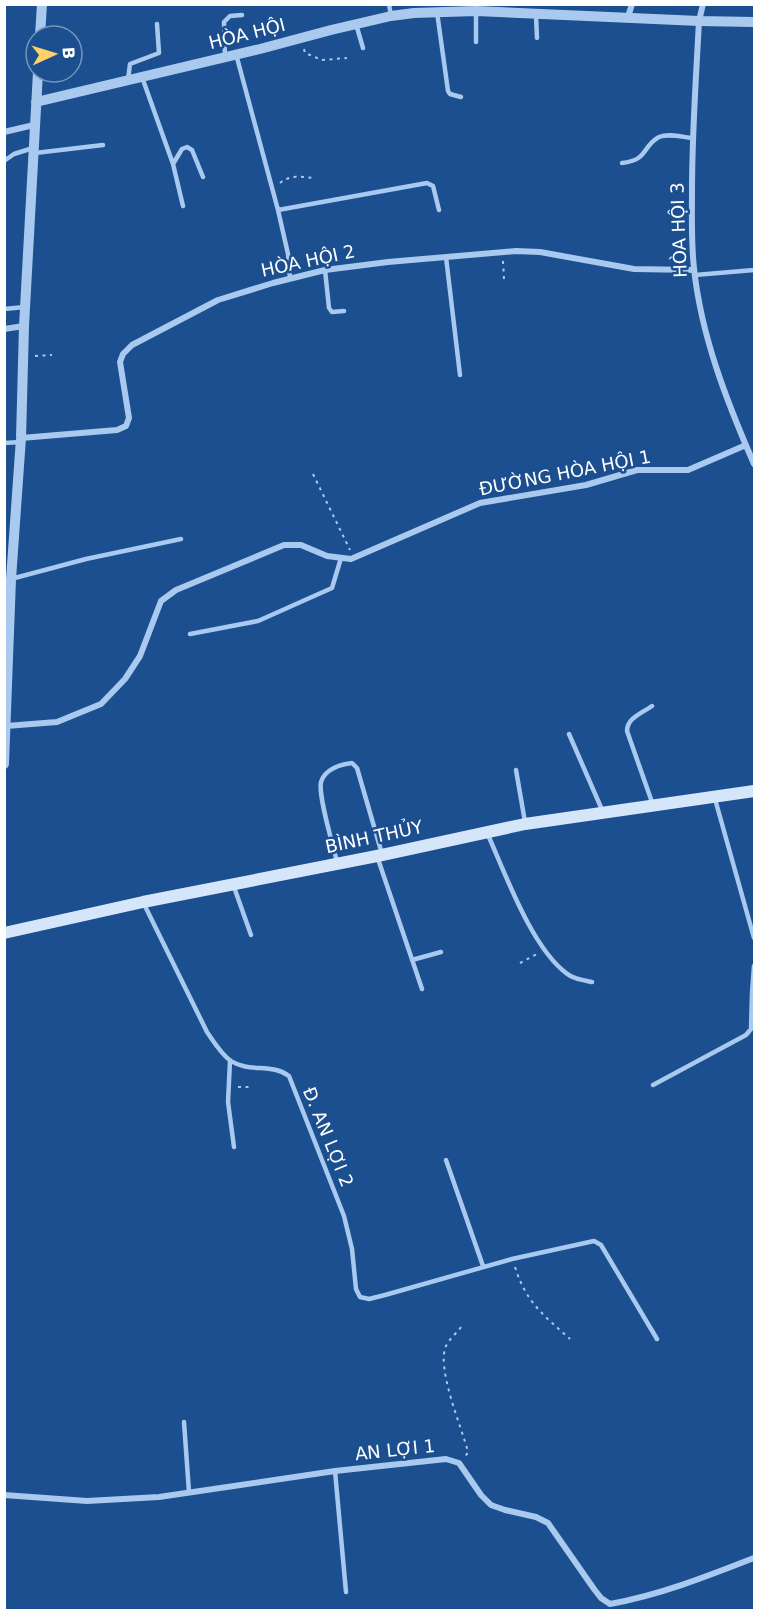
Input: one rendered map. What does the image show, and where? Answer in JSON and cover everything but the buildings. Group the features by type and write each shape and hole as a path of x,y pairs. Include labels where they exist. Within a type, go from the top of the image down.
{"main road":[{"name":"BÌNH THỦY","path":"4,933 487,832 603,812 754,791"}],"street":[{"path":"41,24 42,4"},
{"path":"628,17 632,4"},
{"name":"HÒA HỘI 3","path":"703,4 699,21 692,138 691,239 694,272 709,343 726,395 754,464"},
{"name":"HÒA HỘI","path":"36,102 356,24 390,10 437,12 519,8 536,13 699,21 754,21"},
{"path":"4,764 8,599 21,440 24,326 37,84"},
{"path":"4,132 34,125"},
{"name":"HÒA HỘI 2","path":"21,440 117,430 126,426 129,418 120,362 123,354 132,345 218,300 290,278 325,270 502,252 540,252 634,269 694,272"},
{"path":"4,329 24,326"},
{"name":"ĐƯỜNG HÒA HỘI 1","path":"6,726 57,722 101,704 140,656 161,601 176,590 284,545 301,545 327,556 354,558 480,503 586,485 637,470 688,470 746,445"},
{"name":"AN LỢI 1","path":"4,1495 87,1501 140,1498 335,1471 446,1459 459,1463 481,1495 491,1505 536,1517 549,1523 594,1589 610,1607 696,1580 754,1558"}],"lane":[{"path":"476,11 476,42"},
{"path":"437,12 448,91 450,94 461,97"},
{"path":"536,13 537,38"},
{"path":"242,15 230,16 224,22 231,56 278,210 288,254 290,278"},
{"path":"128,80 130,64 159,53 157,24"},
{"path":"356,24 363,48"},
{"path":"142,77 173,164 183,206"},
{"path":"622,163 634,162 658,138 669,135 692,138"},
{"path":"4,161 14,154 33,150 103,145"},
{"path":"173,164 182,149 187,147 192,150 203,177"},
{"path":"278,210 427,183 433,186 436,192 439,210"},
{"path":"446,257 460,375"},
{"path":"325,270 329,308 332,312 344,311"},
{"path":"694,272 754,270"},
{"path":"4,309 25,307"},
{"path":"4,443 21,440"},
{"path":"11,579 86,559 181,539"},
{"path":"190,634 258,621 332,588 341,558"},
{"path":"651,706 627,724 627,731 653,805"},
{"path":"569,734 603,812"},
{"path":"338,864 321,795 321,782 326,773 343,764 352,763 357,768 380,856 422,989"},
{"path":"516,770 525,825"},
{"path":"714,797 754,938"},
{"path":"487,832 522,911 545,949 566,973 577,979 592,982"},
{"path":"233,885 251,935"},
{"path":"144,902 207,1032 230,1060 229,1117 234,1148"},
{"path":"412,960 441,952"},
{"path":"653,1085 746,1035 752,1029 754,966"},
{"name":"Đ. AN LỢI 2","path":"230,1060 242,1066 274,1068 289,1076 349,1231 356,1289 360,1297 369,1299 483,1266"},
{"path":"446,1160 483,1266 594,1241 601,1245 657,1339"},
{"path":"184,1422 189,1492"},
{"path":"335,1471 346,1592"}],"path":[{"path":"299,38 305,53 314,58 322,60 346,58"},
{"path":"273,193 286,178 315,178"},
{"path":"502,252 504,279"},
{"path":"23,356 52,355"},
{"path":"313,474 354,558"},
{"path":"520,963 545,949"},
{"path":"229,1088 251,1087"},
{"path":"512,1259 526,1295 570,1339"},
{"path":"459,1463 468,1452 446,1380 445,1355 446,1346 461,1327"}]}
